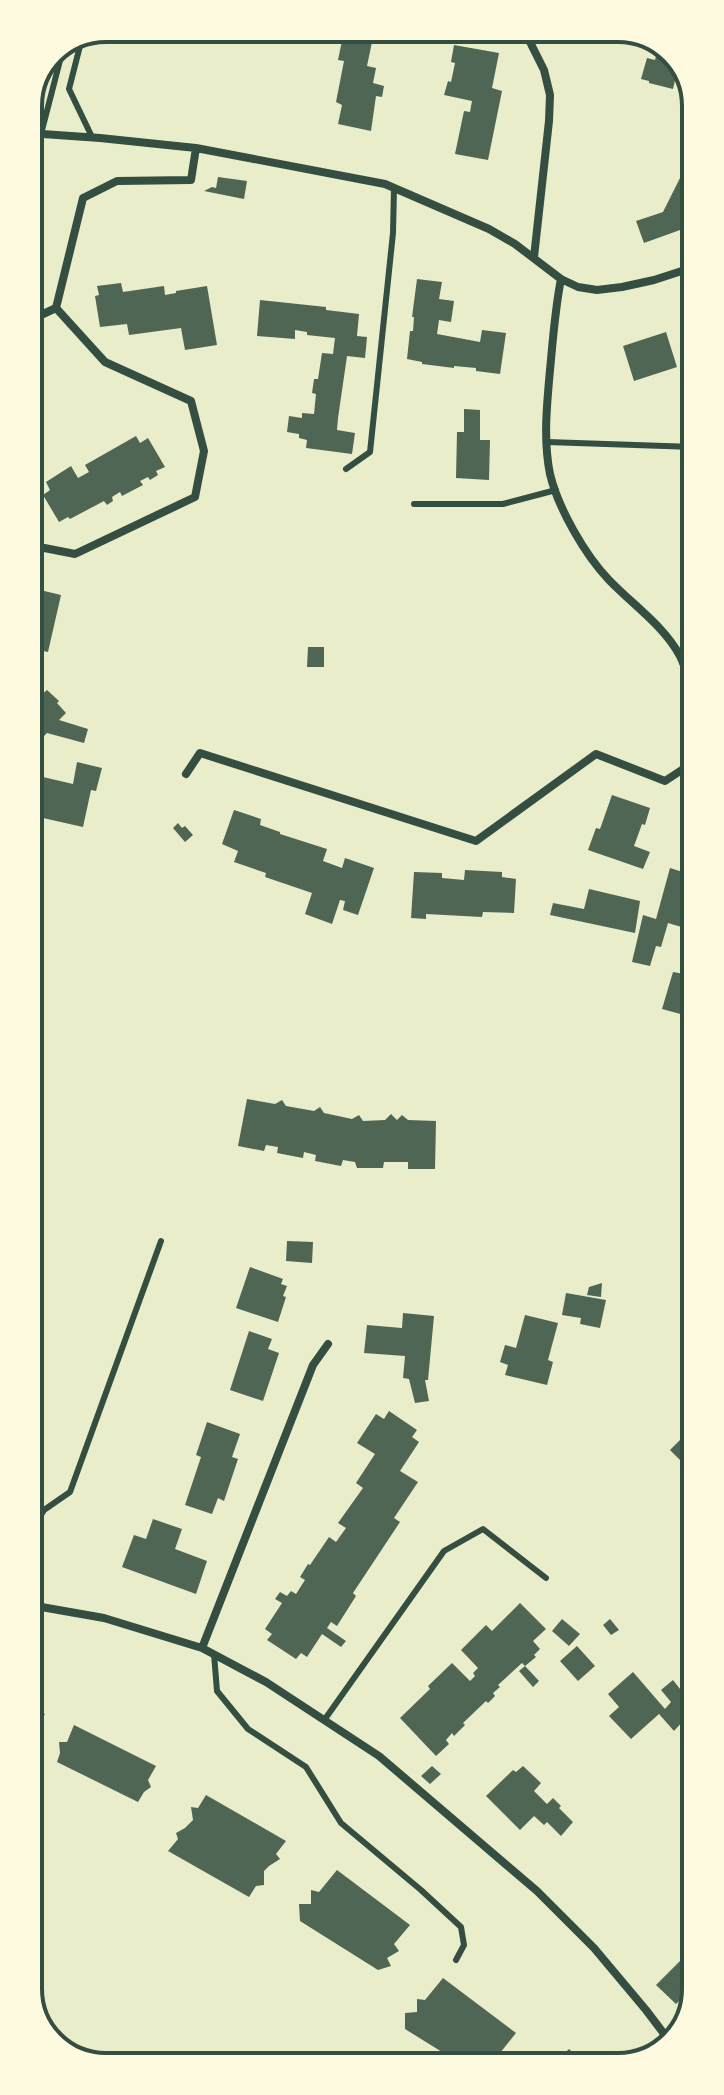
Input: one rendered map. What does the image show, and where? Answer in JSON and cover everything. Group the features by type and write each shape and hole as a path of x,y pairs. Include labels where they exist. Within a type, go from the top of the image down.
{"street":[{"path":"530,42 544,70 550,95 534,257"},
{"path":"42,134 196,148 385,184 489,229 534,257 561,279 578,287 597,290 622,287 682,271"},
{"path":"56,308 83,198 117,181 191,180 196,148"},
{"path":"561,279 550,371 547,442 550,475 581,544 607,579 650,618 682,664"},
{"path":"42,314 56,308"},
{"path":"42,548 75,554 195,497 204,451 191,401 105,362 56,308"},
{"path":"186,774 200,753 476,841 596,754 665,781 682,770"},
{"path":"202,1648 313,1365 328,1344"},
{"path":"42,1607 104,1618 202,1648 266,1682 379,1756 537,1891 594,1948 664,2033"}],"lane":[{"path":"79,48 69,89 92,137"},
{"path":"42,130 59,63"},
{"path":"346,469 370,452 393,233 394,188"},
{"path":"547,442 682,447"},
{"path":"414,504 503,504 556,490"},
{"path":"42,1513 70,1492 161,1241"},
{"path":"325,1719 444,1551 483,1529 546,1578"},
{"path":"214,1654 217,1691 248,1729 306,1767 341,1823 461,1927 464,1945 456,1960"}],"building":[{"path":"342,42 372,42 367,66 376,68 373,83 384,86 382,97 376,96 371,131 338,124 342,105 336,102 344,61 338,60"},
{"path":"454,45 499,53 492,88 502,91 488,160 455,154 464,111 470,112 472,101 444,95 455,63 451,62"},
{"path":"656,55 671,70 675,79 673,89 641,79 647,58 655,60"},
{"path":"682,174 680,230 644,243 636,221 663,212"},
{"path":"218,177 247,181 244,199 204,191 216,188"},
{"path":"417,279 442,282 439,299 454,301 451,322 439,320 437,334 480,342 482,330 506,333 500,374 476,371 476,368 422,364 407,359 410,331 413,331"},
{"path":"121,283 123,292 164,286 165,295 207,286 217,345 185,350 181,328 129,335 127,324 100,327 95,296 99,295 97,286"},
{"path":"260,300 359,314 357,336 367,337 365,358 347,356 337,430 355,433 352,454 306,448 307,440 299,438 299,434 287,432 289,416 302,418 302,413 314,414 314,379 318,379 322,353 333,354 335,338 307,335 307,332 295,330 295,339 257,336"},
{"path":"666,332 677,367 634,381 623,346"},
{"path":"464,409 480,410 480,440 490,440 489,480 456,478 457,432 464,432"},
{"path":"136,436 140,443 148,438 165,467 156,471 158,475 140,481 143,485 122,496 120,492 107,505 104,501 59,522 43,495 50,490 46,482 71,466 78,478 89,472 85,465"},
{"path":"42,590 61,595 48,652 42,651"},
{"path":"308,647 324,647 324,667 307,667"},
{"path":"47,690 66,713 59,720 88,729 84,743 47,733 44,736 42,694"},
{"path":"77,762 102,768 96,791 91,790 83,827 42,818 43,777 73,784"},
{"path":"612,795 650,808 634,846 650,852 643,869 588,850 596,828 600,829"},
{"path":"234,810 261,819 260,825 280,834 327,849 323,861 342,868 345,858 374,868 358,915 343,910 345,901 340,900 332,924 305,914 312,893 265,877 266,873 234,862 238,851 222,844"},
{"path":"178,823 193,835 185,842 173,828"},
{"path":"670,868 682,872 682,927 668,923 661,947 656,946 650,966 632,962 643,915 656,919"},
{"path":"465,870 502,872 502,877 516,879 514,913 483,912 482,917 426,914 426,919 411,918 414,872 442,873 442,878 464,880"},
{"path":"589,889 640,901 635,933 550,915 553,903 584,909"},
{"path":"673,972 682,974 682,1014 662,1009"},
{"path":"247,1099 275,1104 282,1100 286,1106 314,1111 320,1107 324,1113 352,1119 359,1115 363,1121 385,1120 391,1114 397,1120 402,1115 408,1120 436,1121 435,1169 408,1169 408,1162 384,1162 383,1168 357,1168 355,1162 343,1160 341,1166 315,1161 316,1155 304,1152 303,1158 277,1153 278,1147 266,1145 264,1151 238,1146"},
{"path":"287,1241 313,1242 312,1263 286,1261"},
{"path":"250,1267 283,1279 281,1284 287,1286 278,1322 236,1308"},
{"path":"602,1283 601,1297 587,1295 589,1287"},
{"path":"566,1293 606,1300 600,1328 580,1324 581,1318 562,1315"},
{"path":"403,1313 434,1316 428,1380 425,1380 429,1401 415,1403 409,1379 403,1378 405,1356 364,1353 367,1325 402,1328"},
{"path":"525,1315 558,1323 548,1360 553,1362 547,1385 505,1375 508,1365 500,1362 505,1345 516,1348"},
{"path":"249,1331 272,1339 268,1349 279,1353 263,1401 230,1390"},
{"path":"389,1411 417,1430 412,1437 419,1442 400,1471 418,1482 394,1518 400,1522 353,1593 356,1596 337,1626 331,1622 327,1628 346,1641 341,1647 322,1634 307,1657 301,1653 296,1659 267,1640 272,1634 265,1629 282,1603 275,1599 280,1592 287,1596 291,1591 296,1594 305,1580 300,1577 308,1564 329,1537 336,1542 346,1528 338,1523 363,1488 356,1483 375,1454 357,1443 376,1414 384,1419"},
{"path":"207,1422 240,1434 232,1457 238,1459 224,1501 218,1498 212,1514 185,1505 201,1457 196,1455"},
{"path":"682,1438 682,1462 670,1450"},
{"path":"153,1519 182,1529 175,1549 207,1561 196,1594 122,1567 134,1535 146,1539"},
{"path":"520,1603 546,1629 533,1641 540,1649 534,1655 536,1657 525,1666 522,1663 498,1685 500,1687 493,1693 495,1696 463,1723 465,1725 454,1736 452,1733 446,1740 449,1744 436,1756 400,1718 452,1663 470,1681 478,1668 461,1650 486,1625 492,1631"},
{"path":"562,1619 580,1634 569,1646 552,1631"},
{"path":"610,1619 619,1630 611,1635 603,1625"},
{"path":"577,1646 595,1666 578,1681 560,1661"},
{"path":"525,1666 539,1681 533,1687 519,1671"},
{"path":"633,1672 665,1709 671,1702 661,1690 673,1680 682,1691 682,1722 674,1731 659,1714 631,1739 609,1716 619,1707 608,1694"},
{"path":"74,1725 156,1766 148,1780 151,1787 138,1802 57,1762 59,1742 67,1742"},
{"path":"432,1766 441,1774 430,1784 421,1776"},
{"path":"523,1766 541,1783 534,1791 547,1804 553,1798 573,1822 561,1836 547,1822 544,1825 534,1816 520,1830 486,1796 513,1770 516,1772"},
{"path":"206,1795 286,1841 276,1854 280,1859 264,1871 264,1885 256,1886 249,1897 168,1851 178,1839 176,1833 193,1820 191,1807 198,1808"},
{"path":"337,1870 410,1925 394,1944 399,1951 387,1958 391,1966 378,1970 300,1921 299,1904 311,1904 311,1890 319,1892"},
{"path":"682,1959 681,1997 676,2004 656,1985"},
{"path":"443,1978 516,2033 500,2053 444,2053 405,2029 405,2013 417,2012 417,1999 425,2000"}]}
